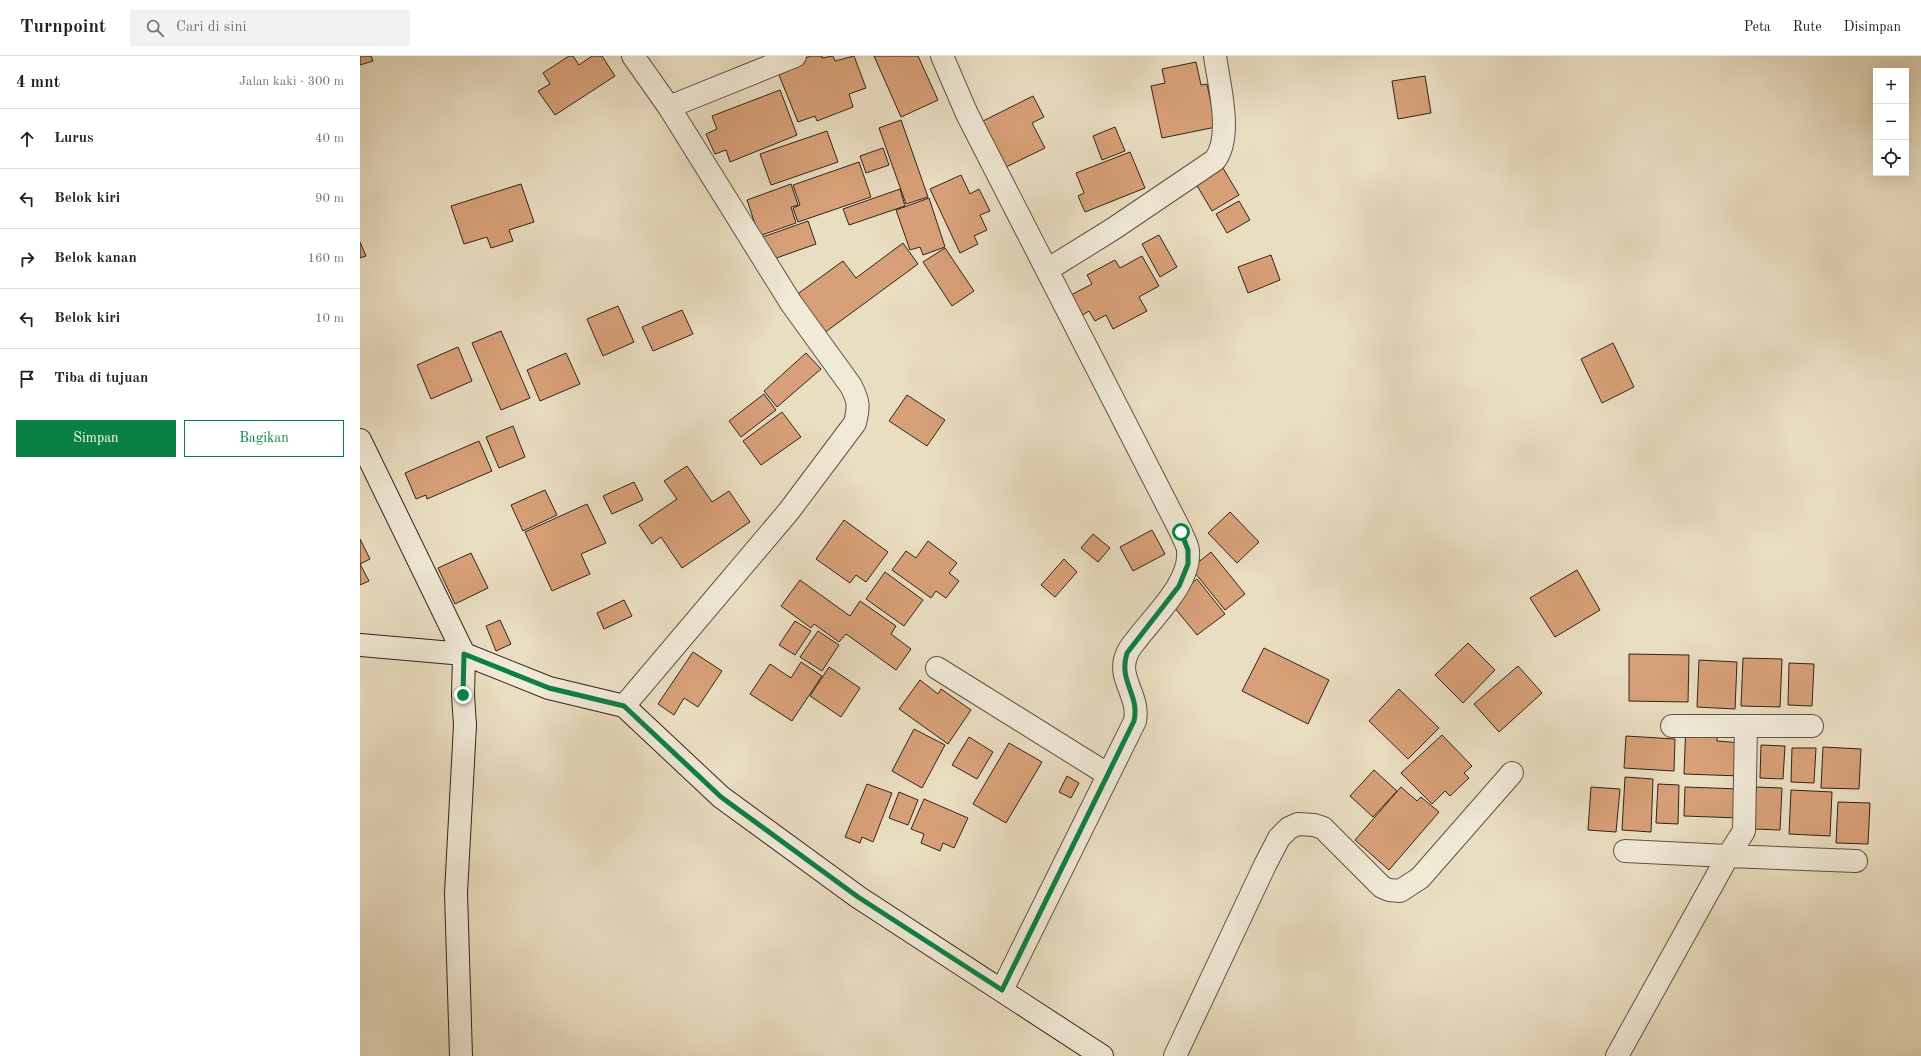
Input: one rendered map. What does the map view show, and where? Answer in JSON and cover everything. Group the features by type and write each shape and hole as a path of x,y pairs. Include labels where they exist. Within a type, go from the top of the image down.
{"street":[{"path":"624,706 789,511 854,424 858,408 858,400 851,386 791,303 669,107 633,56"},
{"path":"669,107 795,56"},
{"path":"942,56 967,114 1181,532 1188,550 1188,564 1179,586 1127,653 1124,671 1134,700 1136,714 1134,721 1002,990"},
{"path":"1047,270 1113,229 1215,160 1220,153 1224,139 1223,112 1215,56"},
{"path":"360,440 464,654 465,725 456,893 461,1056"},
{"path":"360,645 464,654 549,688 624,706 721,797 858,897 1102,1056"},
{"path":"937,668 1107,774"},
{"path":"1672,726 1812,726"},
{"path":"1617,1056 1728,856 1744,831 1746,726"},
{"path":"1175,1056 1265,865 1279,838 1289,828 1298,824 1323,828 1382,887 1394,892 1400,891 1420,878 1512,773"},
{"path":"1624,851 1856,860"}],"building":[{"path":"360,56 371,56 373,61 360,65"},
{"path":"569,56 573,56 579,65 592,56 602,56 615,76 555,115 538,91 550,84 543,73"},
{"path":"811,56 822,56 822,58 833,56 835,61 854,56 866,88 849,94 853,107 817,121 815,116 798,122 779,75 797,67 795,62"},
{"path":"874,56 918,56 938,100 901,117"},
{"path":"1196,62 1201,85 1207,84 1216,127 1162,138 1151,86 1165,83 1162,69"},
{"path":"1425,76 1431,113 1398,119 1392,81"},
{"path":"780,90 797,135 730,162 726,150 715,154 706,134 717,129 712,116"},
{"path":"1033,96 1044,117 1032,123 1045,148 1000,170 977,124"},
{"path":"901,120 928,197 906,204 879,128"},
{"path":"1115,127 1125,151 1102,160 1093,136"},
{"path":"827,131 838,162 771,185 760,154"},
{"path":"883,148 889,165 866,173 860,156"},
{"path":"1130,152 1145,188 1085,212 1078,196 1084,193 1076,173"},
{"path":"859,162 871,197 798,222 793,208 800,205 793,185"},
{"path":"1220,163 1239,195 1212,211 1193,179"},
{"path":"961,175 970,194 979,189 990,211 980,215 987,230 974,236 978,244 960,253 930,189"},
{"path":"521,184 534,222 509,230 513,241 491,248 487,237 464,244 451,206"},
{"path":"791,184 798,205 791,207 796,223 759,236 747,200"},
{"path":"900,189 905,206 849,225 843,209"},
{"path":"929,198 945,247 923,255 920,247 910,250 896,210"},
{"path":"1239,201 1250,220 1227,233 1216,214"},
{"path":"808,221 816,244 768,261 760,238"},
{"path":"1159,235 1177,267 1160,277 1142,244"},
{"path":"360,242 366,256 360,258"},
{"path":"903,243 918,264 820,336 792,298 843,261 856,278"},
{"path":"945,248 974,291 952,306 923,262"},
{"path":"1271,255 1280,280 1248,293 1238,267"},
{"path":"1142,256 1159,286 1139,297 1147,311 1113,329 1106,315 1095,321 1089,311 1081,316 1069,296 1092,284 1087,275 1115,260 1120,268"},
{"path":"618,306 634,342 603,356 587,319"},
{"path":"682,310 693,334 653,351 642,327"},
{"path":"501,331 530,398 501,410 472,343"},
{"path":"1613,343 1634,387 1602,403 1581,359"},
{"path":"458,347 472,381 431,399 417,365"},
{"path":"566,353 580,384 540,401 527,370"},
{"path":"806,353 821,369 777,407 764,391"},
{"path":"764,394 776,410 741,437 729,421"},
{"path":"907,395 945,420 927,446 889,421"},
{"path":"782,412 801,437 761,465 743,441"},
{"path":"513,426 525,457 499,468 486,437"},
{"path":"479,441 492,471 427,499 426,495 416,499 405,473"},
{"path":"687,466 712,502 729,491 750,522 682,568 661,537 652,544 639,525 677,499 664,481"},
{"path":"634,482 643,500 612,514 603,496"},
{"path":"545,490 557,515 523,531 511,505"},
{"path":"587,504 606,543 581,554 590,574 552,591 525,532"},
{"path":"1230,512 1259,542 1237,563 1208,533"},
{"path":"844,520 888,552 866,582 856,575 850,583 816,559"},
{"path":"1152,530 1165,554 1133,571 1120,547"},
{"path":"1093,534 1110,548 1098,562 1081,548"},
{"path":"360,539 370,559 360,564"},
{"path":"928,541 957,563 949,573 959,581 946,598 936,591 931,598 892,570 906,551 916,558"},
{"path":"1211,552 1245,594 1225,610 1191,568"},
{"path":"471,553 488,588 455,604 438,568"},
{"path":"1064,559 1077,572 1055,597 1041,585"},
{"path":"360,564 369,581 360,585"},
{"path":"1577,570 1600,610 1555,637 1530,598"},
{"path":"885,572 923,600 904,626 866,599"},
{"path":"1197,579 1225,614 1197,635 1169,601"},
{"path":"800,580 850,616 860,601 896,626 891,634 911,649 896,670 846,634 839,642 814,624 811,628 781,606"},
{"path":"624,600 632,616 604,629 597,613"},
{"path":"500,620 511,644 496,651 486,626"},
{"path":"795,621 811,631 795,655 779,645"},
{"path":"818,631 839,645 822,671 800,657"},
{"path":"1468,643 1495,670 1463,703 1435,675"},
{"path":"1264,648 1329,680 1308,724 1242,691"},
{"path":"693,652 722,671 698,707 684,698 674,715 658,704"},
{"path":"1629,654 1689,655 1688,702 1629,701"},
{"path":"1743,658 1782,659 1780,707 1741,706"},
{"path":"1699,660 1737,662 1735,709 1697,707"},
{"path":"801,662 822,676 792,721 750,694 770,664 791,678"},
{"path":"1789,663 1814,664 1812,706 1788,705"},
{"path":"1518,666 1542,693 1499,732 1474,704"},
{"path":"829,667 860,688 841,717 810,696"},
{"path":"920,680 938,694 941,689 971,710 948,744 899,709"},
{"path":"1399,689 1439,728 1408,759 1369,721"},
{"path":"1686,722 1718,724 1717,741 1743,743 1741,776 1684,774"},
{"path":"914,729 945,745 922,788 892,771"},
{"path":"1442,735 1472,766 1464,773 1469,778 1450,796 1445,791 1432,804 1401,773"},
{"path":"1626,736 1675,739 1674,771 1624,768"},
{"path":"969,737 993,752 977,779 952,765"},
{"path":"1009,743 1042,762 1006,823 973,804"},
{"path":"1761,745 1785,746 1783,779 1760,778"},
{"path":"1823,747 1861,749 1859,789 1821,788"},
{"path":"1792,748 1816,748 1814,783 1791,782"},
{"path":"1374,770 1397,791 1373,817 1350,796"},
{"path":"1067,776 1079,783 1071,798 1059,792"},
{"path":"1625,777 1653,779 1651,832 1622,830"},
{"path":"867,784 892,793 873,842 862,837 860,843 845,837"},
{"path":"1658,784 1679,785 1678,824 1656,823"},
{"path":"1401,787 1417,801 1421,797 1439,812 1389,870 1355,840"},
{"path":"1591,787 1620,789 1616,832 1588,830"},
{"path":"1685,787 1740,789 1740,818 1684,816"},
{"path":"1756,787 1782,788 1780,830 1754,829"},
{"path":"1791,790 1832,792 1830,836 1789,834"},
{"path":"899,792 918,800 908,825 889,818"},
{"path":"924,799 968,818 954,848 943,843 940,851 921,843 924,834 911,829"},
{"path":"1838,802 1870,803 1868,844 1836,843"}],"route":[{"path":"463,695 464,654 549,688 624,706 721,797 858,897 1002,990 1134,721 1136,708 1127,683 1124,671 1124,661 1127,653 1179,586 1188,564 1188,550 1181,532"}]}
